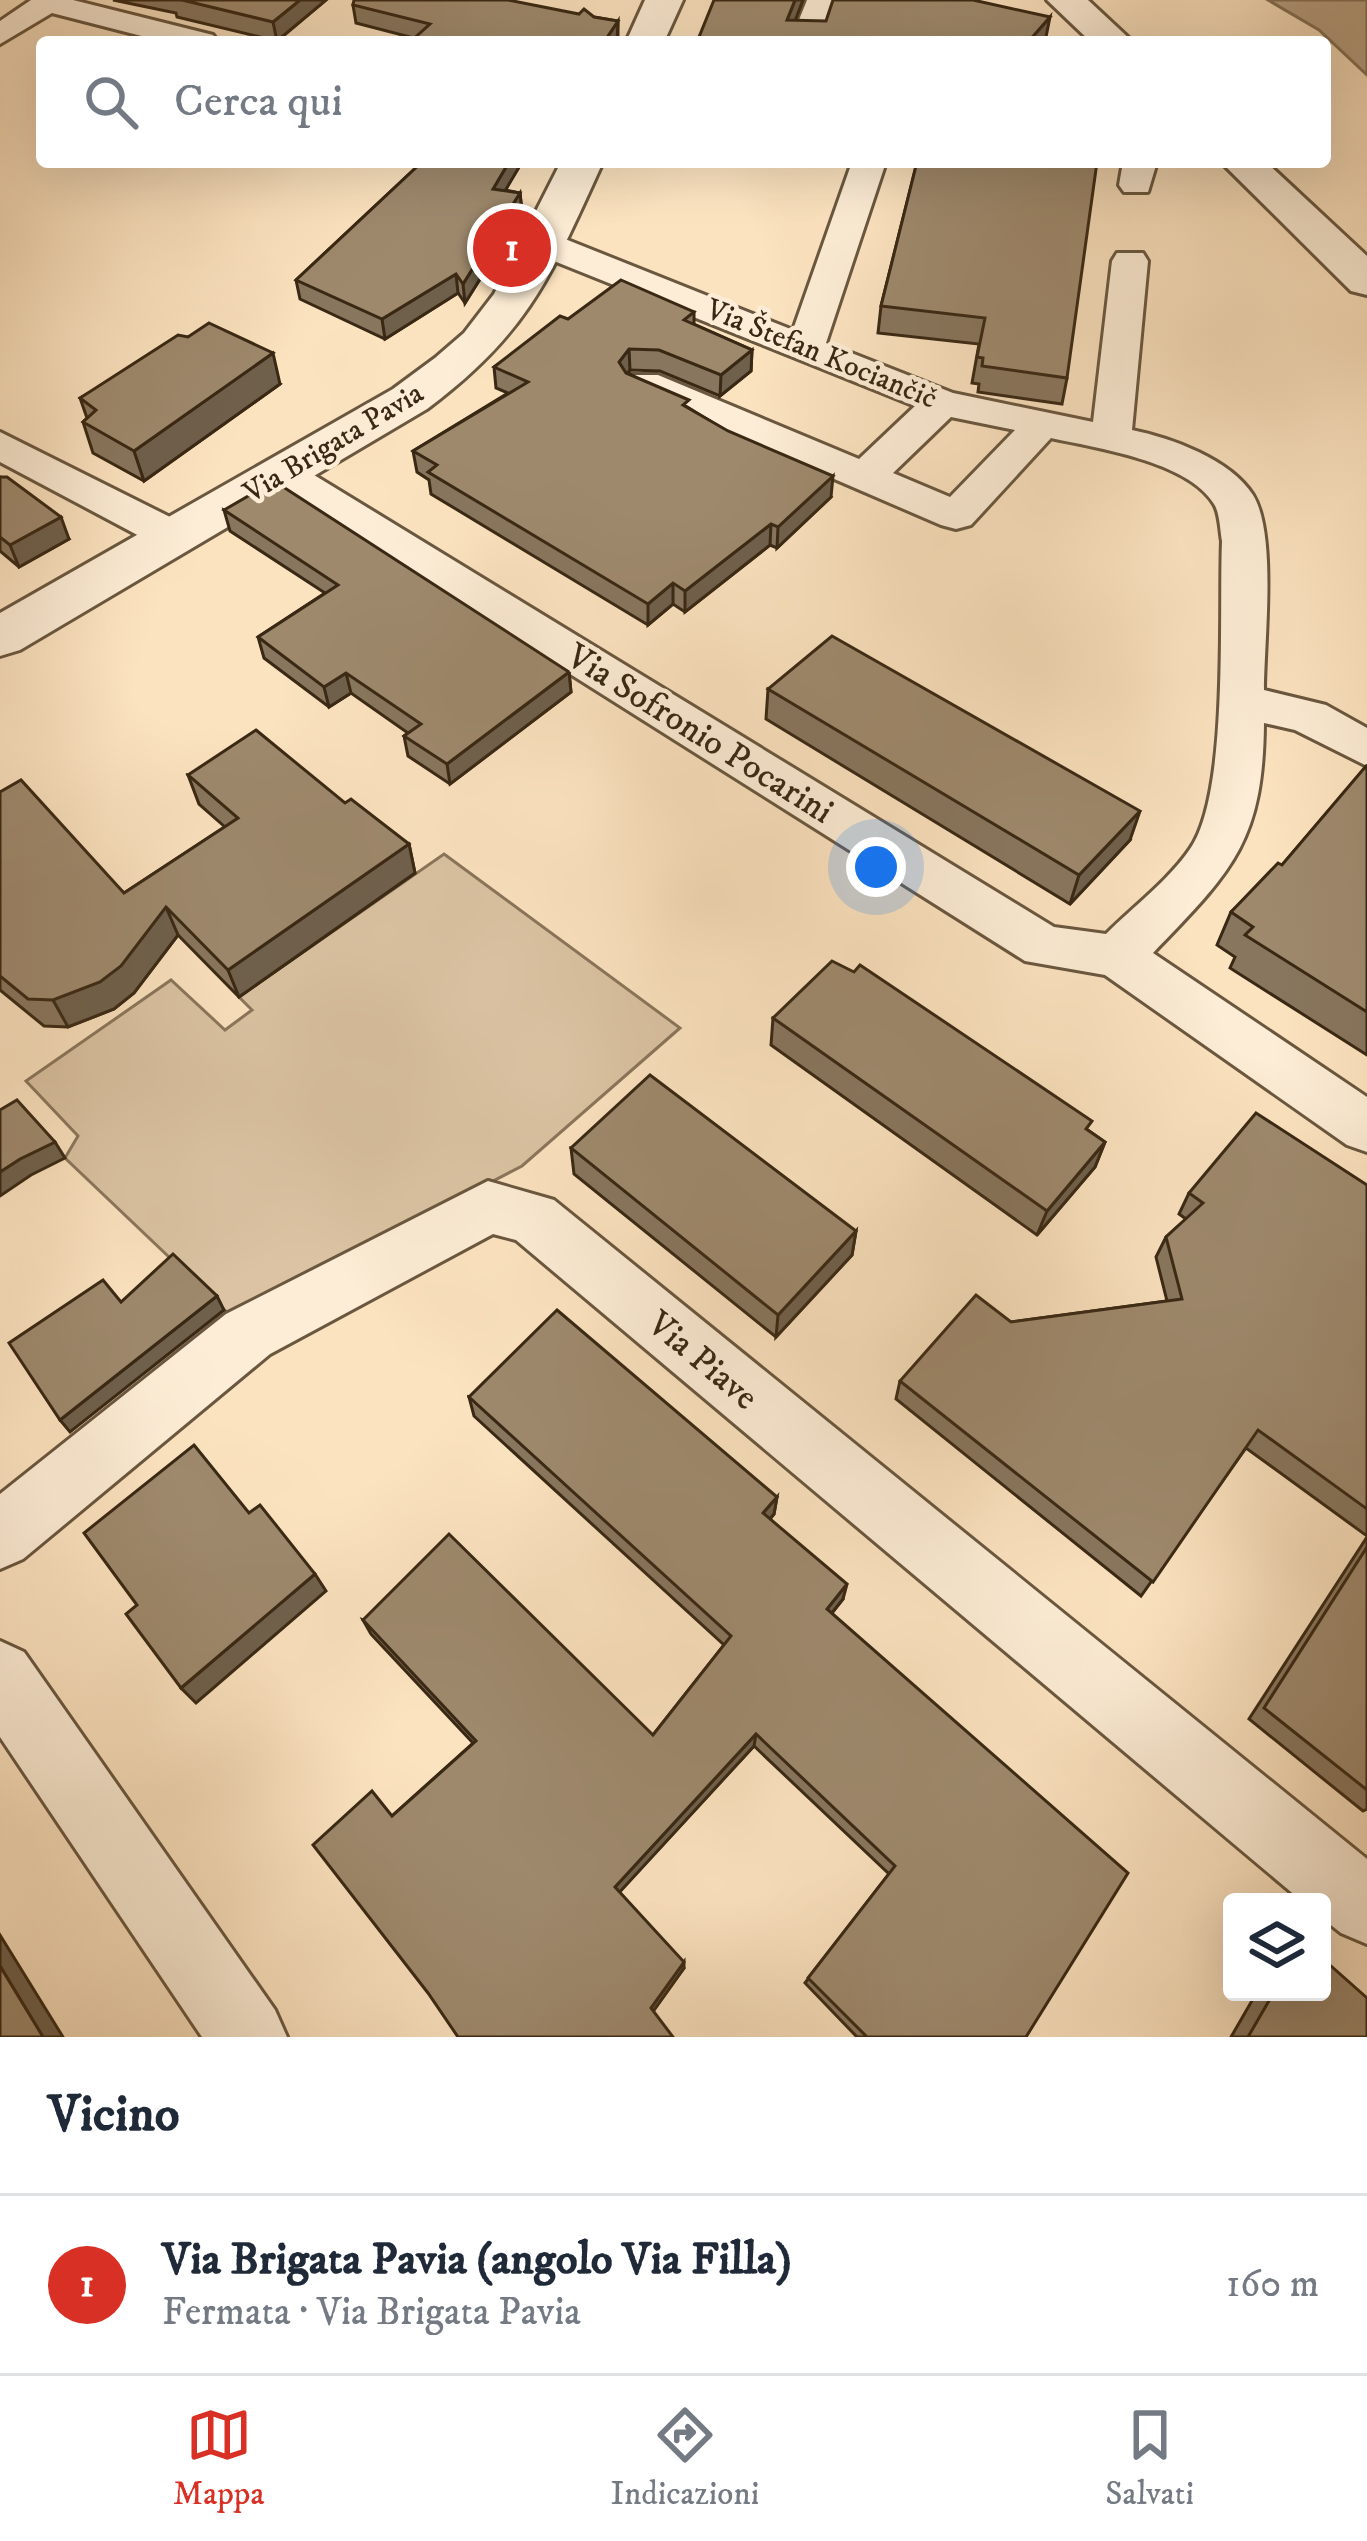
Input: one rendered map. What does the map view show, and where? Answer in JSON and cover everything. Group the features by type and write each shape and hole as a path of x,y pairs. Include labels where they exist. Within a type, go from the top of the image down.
{"street":[{"path":"648,36 664,0"},
{"path":"808,36 822,0"},
{"path":"1066,0 1107,36"},
{"path":"0,34 50,2 179,36"},
{"name":"Via Brigata Pavia","path":"0,637 410,399 455,365 487,335 513,299 579,168"},
{"path":"806,346 867,168"},
{"path":"1248,168 1367,281"},
{"name":"Via Štefan Kociančič","path":"542,243 942,403 1148,446 1189,466 1235,500 1243,541 1239,782 1227,828 1207,865 1117,956"},
{"path":"1111,436 1130,261"},
{"path":"644,383 956,514 1030,439 1038,425"},
{"path":"865,476 942,403"},
{"path":"0,445 175,537"},
{"name":"Via Sofronio Pocarini","path":"281,473 1043,946 1117,956 1367,1128"},
{"path":"1242,701 1309,717 1367,749"},
{"name":"Via Piave","path":"0,1536 248,1334 488,1207 533,1218 1367,1906"},
{"path":"0,1676 248,2037"}],"shaded area":[{"path":"1268,0 1367,0 1367,75 1331,36"},
{"path":"444,854 680,1028 522,1166 232,1317 65,1158 78,1136 26,1081 171,980 225,1030 252,1010 239,997"}],"building":[{"path":"182,0 300,0 273,22"},
{"path":"354,0 508,0 579,14 584,9 594,17 618,21 608,36 417,36 430,24 353,5"},
{"path":"714,0 795,0 787,20 826,21 833,0 973,0 1050,17 1033,36 699,36"},
{"path":"416,168 505,168 493,189 520,193 463,284 456,274 382,319 296,280"},
{"path":"916,168 1096,168 1067,378 982,366 983,358 977,357 985,318 881,306"},
{"path":"621,280 694,312 684,320 752,350 721,375 659,350 629,349 619,362 626,373 689,400 683,405 728,431 833,476 778,527 771,524 685,591 673,583 648,604 428,472 437,465 413,451 528,382 494,367 560,316 568,319"},
{"path":"209,323 273,353 134,451 83,422 96,410 80,398 178,335 188,337"},
{"path":"0,477 7,477 61,517 10,545 0,537"},
{"path":"274,481 569,672 447,764 404,736 421,724 346,673 324,687 258,637 338,585 224,510"},
{"path":"832,636 1140,811 1079,875 768,689"},
{"path":"256,730 345,803 351,799 409,844 228,970 166,907 121,966 100,982 53,1000 28,999 0,976 0,792 21,780 124,893 238,818 188,775"},
{"path":"1367,766 1367,1012 1245,935 1253,927 1231,912 1278,863 1282,865"},
{"path":"832,961 854,972 860,965 1092,1121 1086,1129 1105,1142 1047,1211 773,1018"},
{"path":"650,1075 856,1231 778,1315 571,1148"},
{"path":"17,1100 55,1142 0,1172 0,1110"},
{"path":"1256,1113 1367,1185 1367,1509 1258,1430 1153,1582 900,1381 976,1295 1011,1322 1182,1299 1166,1237 1203,1203 1189,1193"},
{"path":"173,1254 217,1296 60,1420 9,1343 103,1280 121,1302"},
{"path":"557,1310 777,1497 763,1513 847,1584 827,1609 1128,1873 1026,2037 867,2037 808,1978 895,1866 756,1734 615,1887 684,1962 651,2008 673,2037 458,2037 313,1845 372,1791 392,1816 476,1741 363,1620 449,1534 653,1735 731,1636 469,1397"},
{"path":"194,1445 249,1513 260,1505 315,1574 181,1688 126,1614 137,1605 84,1533"},
{"path":"1367,1547 1367,1790 1264,1708"},
{"path":"0,1966 43,2037 0,2037"},
{"path":"1331,1966 1367,1998 1367,2037 1248,2037 1269,2001 1331,2001"}],"place":[{"name":"Via Brigata Pavia (angolo Via Filla)","path":"512,248"}]}
